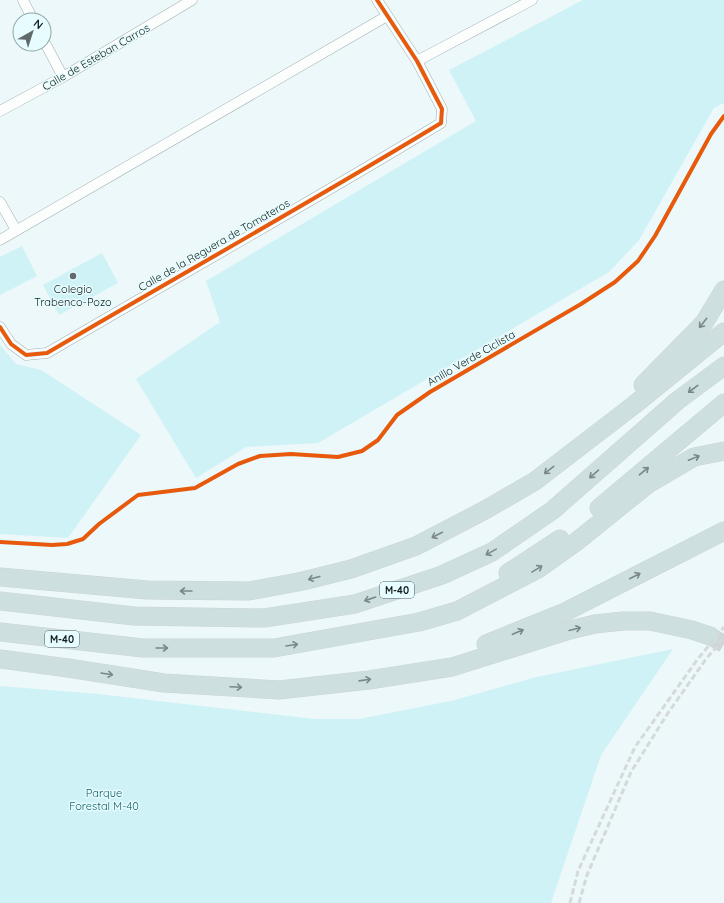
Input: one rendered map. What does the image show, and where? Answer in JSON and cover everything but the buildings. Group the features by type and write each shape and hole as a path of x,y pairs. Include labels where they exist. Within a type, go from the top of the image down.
{"highway":[{"path":"580,446 704,323 724,290"},
{"path":"0,576 147,590 249,591 303,581 351,569 416,546 485,510 535,481 634,405 724,332"},
{"name":"M-40","path":"0,601 134,616 264,618 355,604 442,575 492,552 553,510 677,401 724,366"},
{"name":"M-40","path":"0,632 143,648 274,648 371,632 453,600 510,572 571,532 724,403"},
{"path":"371,632 419,622 457,611 538,569 576,542 648,484 694,457 724,451"},
{"path":"402,673 513,634 565,612 724,531"},
{"path":"0,566 79,577 147,590"},
{"path":"0,659 164,683 279,690 369,680 402,673 452,667 570,630 595,624 622,621 650,621 692,630 710,636"},
{"path":"0,667 68,668"}],"street":[{"path":"23,0 29,12"},
{"name":"Calle de Esteban Carros","path":"0,111 63,77 192,0"},
{"path":"377,0 417,61 532,0"},
{"path":"0,240 387,16"},
{"path":"50,52 63,77"},
{"name":"Calle de la Reguera de Tomateros","path":"0,327 11,344 26,355 47,353 441,123 442,110 417,61"},
{"path":"0,202 16,230"}],"green space":[{"path":"583,0 724,0 724,103 714,108 639,240 609,272 318,443 246,447 196,478 136,379 220,322 206,281 476,121 449,70"},
{"path":"22,246 37,276 0,295 0,257"},
{"path":"102,253 118,283 59,315 43,285"},
{"path":"0,345 16,364 41,370 141,435 68,538 0,534"},
{"name":"Parque Forestal M-40","path":"673,649 601,755 551,903 0,903 0,686 98,694 315,719 359,719 451,701 537,677"}],"tunnel":[{"path":"710,636 724,644"}],"railway":[{"path":"570,903 578,871 635,747 697,660 724,627"},
{"path":"579,903 587,875 631,772 668,713 706,659 724,638"}],"cycle path":[{"path":"0,327 11,344 26,355 47,353 441,123 442,109 417,61 377,0"},
{"name":"Anillo Verde Ciclista","path":"0,542 52,545 67,544 83,539 99,524 138,495 195,488 238,464 260,456 291,454 338,457 362,451 378,440 397,415 430,392 581,304 615,282 638,261 655,236 711,134 724,116"}],"place":[{"name":"Colegio Trabenco-Pozo","path":"73,276"}]}
